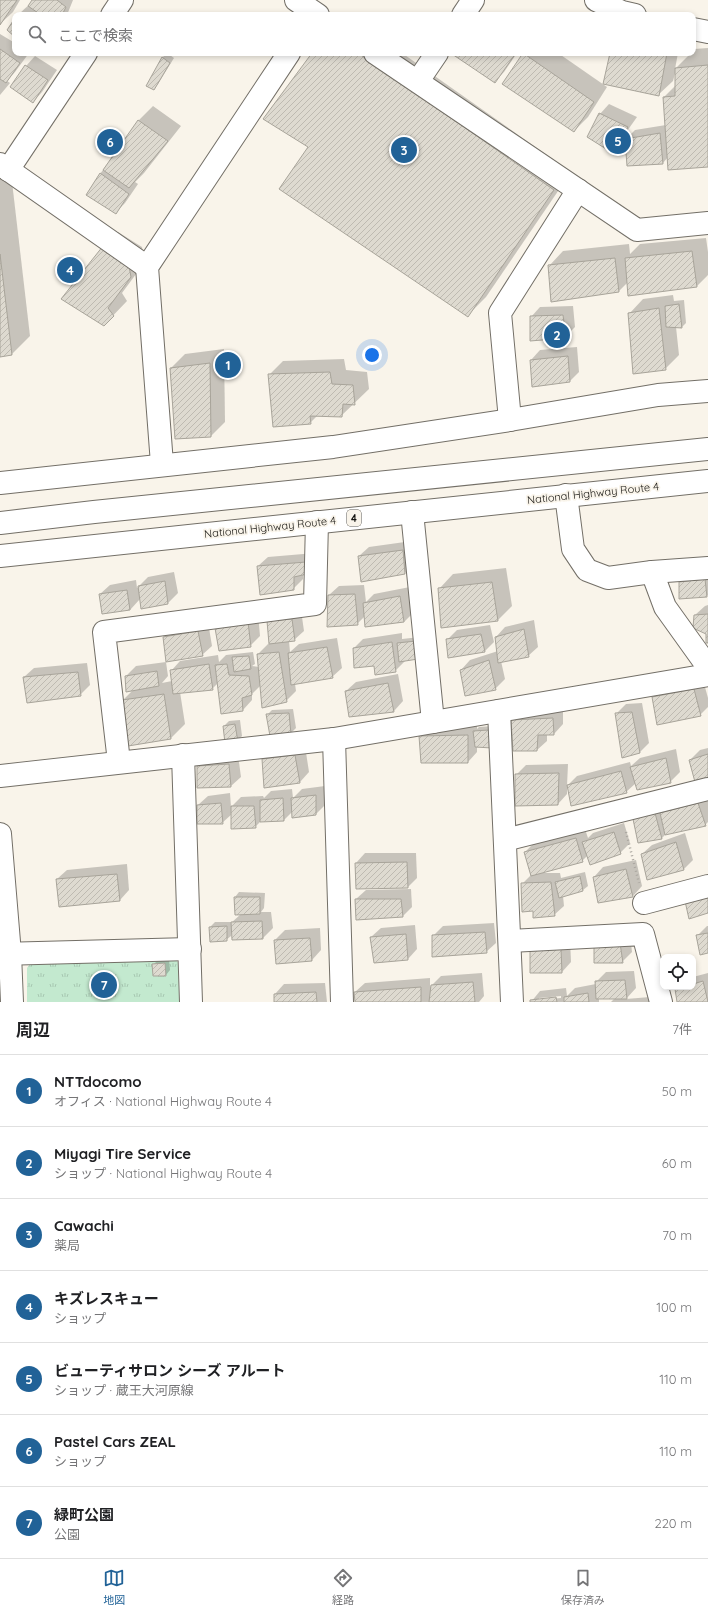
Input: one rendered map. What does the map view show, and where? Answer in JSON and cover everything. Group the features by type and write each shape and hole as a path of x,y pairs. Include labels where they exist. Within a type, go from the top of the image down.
{"main road":[{"path":"114,12 122,0"},
{"path":"296,0 313,12"},
{"path":"465,12 474,0"},
{"path":"596,0 622,12"},
{"path":"696,30 708,32"},
{"path":"84,56 4,167 147,267"},
{"path":"162,464 147,267 287,56"},
{"path":"380,56 637,230 708,223"},
{"path":"418,81 436,56"},
{"path":"510,420 500,313 578,190"},
{"path":"0,483 162,464 333,447 510,420 658,395 708,391"},
{"path":"0,523 708,449"},
{"name":"National Highway Route 4","path":"0,556 708,481"},
{"path":"566,495 573,549 587,570 608,578 652,572 708,568"},
{"path":"412,512 433,722"},
{"path":"119,762 104,632 316,604 317,522"},
{"path":"652,572 665,607 708,668"},
{"path":"0,776 334,739 708,675"},
{"path":"499,711 512,1002"},
{"path":"334,739 342,1002"},
{"path":"183,755 191,1002"},
{"path":"505,840 708,789"},
{"path":"0,834 5,954 12,1002"},
{"path":"644,903 708,886"},
{"path":"510,941 643,934 661,1002"},
{"path":"5,954 190,949"}],"path":[{"path":"621,811 644,903"}],"green space":[{"path":"170,955 180,964 181,1002 27,1002 27,968 33,960"}],"building":[{"path":"0,0 17,0 0,25"},
{"path":"32,0 57,0 66,7 64,12 37,12 28,6"},
{"path":"12,22 12,34 7,30"},
{"path":"0,49 20,63 6,83 0,79"},
{"path":"310,56 362,56 554,190 468,317 279,189 308,147 263,119"},
{"path":"455,56 514,56 495,83"},
{"path":"521,56 527,56 594,102 574,132 502,84"},
{"path":"609,56 666,56 659,96 603,84"},
{"path":"162,57 170,63 154,90 146,86"},
{"path":"25,65 48,80 33,103 10,87"},
{"path":"708,65 708,167 668,170 663,97 675,96 675,68"},
{"path":"599,113 628,127 611,152 587,137"},
{"path":"138,120 168,141 129,188 103,170"},
{"path":"660,133 663,164 627,166 625,139"},
{"path":"100,173 129,194 116,214 86,195"},
{"path":"103,246 128,261 131,277 108,308 114,316 104,326 61,299"},
{"path":"692,251 697,287 628,296 625,258"},
{"path":"0,254 12,355 0,357"},
{"path":"615,258 619,292 551,302 548,265"},
{"path":"679,304 682,328 666,327 665,306"},
{"path":"659,308 666,370 633,374 628,313"},
{"path":"563,315 566,338 530,341 530,316"},
{"path":"568,356 570,382 532,387 530,360"},
{"path":"210,363 211,437 175,439 170,368"},
{"path":"330,372 332,384 353,385 355,405 343,404 342,417 310,416 311,424 273,427 268,374"},
{"path":"403,550 405,574 361,582 358,556"},
{"path":"306,562 307,574 294,577 294,590 260,595 257,566"},
{"path":"705,579 707,597 679,599 679,582"},
{"path":"165,581 168,604 141,609 138,586"},
{"path":"492,582 498,621 441,628 438,588"},
{"path":"127,590 130,610 102,614 99,594"},
{"path":"355,594 358,625 327,627 328,595"},
{"path":"400,596 404,622 365,627 363,603"},
{"path":"708,614 708,643 706,643 706,634 693,628 694,615"},
{"path":"292,619 295,641 269,644 267,621"},
{"path":"248,622 251,647 219,651 215,628"},
{"path":"524,629 529,657 498,663 495,637"},
{"path":"198,631 203,656 166,662 163,637"},
{"path":"481,634 485,652 448,658 446,639"},
{"path":"416,641 418,659 399,662 397,643"},
{"path":"392,642 396,672 375,675 374,666 354,668 353,648"},
{"path":"327,647 333,678 291,685 288,653"},
{"path":"279,652 287,702 262,708 257,654"},
{"path":"249,656 251,669 234,672 232,657"},
{"path":"489,660 496,690 465,696 460,670"},
{"path":"209,664 213,690 173,694 170,670"},
{"path":"227,664 229,675 249,676 252,695 242,698 243,711 221,714 215,665"},
{"path":"157,671 159,686 126,692 125,676"},
{"path":"78,672 81,696 27,703 23,677"},
{"path":"388,683 394,712 349,717 345,691"},
{"path":"694,689 701,716 657,725 652,697"},
{"path":"164,694 171,739 128,746 122,700"},
{"path":"632,712 640,753 622,758 615,713"},
{"path":"289,713 291,734 270,736 266,714"},
{"path":"553,718 554,735 538,735 537,751 513,751 511,720"},
{"path":"235,724 238,742 225,743 223,726"},
{"path":"489,730 492,748 475,747 473,731"},
{"path":"468,735 468,763 421,763 419,736"},
{"path":"708,754 708,779 695,782 689,760"},
{"path":"295,755 300,783 264,788 262,759"},
{"path":"666,758 671,783 637,790 630,767"},
{"path":"229,764 231,787 197,788 197,766"},
{"path":"621,771 627,793 571,806 567,785"},
{"path":"559,773 558,805 515,806 515,774"},
{"path":"316,795 316,815 292,818 291,798"},
{"path":"283,798 284,821 260,822 260,800"},
{"path":"221,803 223,824 197,824 197,805"},
{"path":"698,803 706,826 665,835 660,813"},
{"path":"231,806 254,806 256,828 231,829"},
{"path":"655,813 662,839 638,843 633,819"},
{"path":"614,832 621,854 590,865 582,842"},
{"path":"576,838 583,862 531,876 524,852"},
{"path":"676,842 684,870 647,880 641,854"},
{"path":"407,862 408,888 356,889 355,863"},
{"path":"626,869 633,897 598,903 593,877"},
{"path":"117,874 120,901 59,907 56,879"},
{"path":"580,876 583,891 559,898 555,882"},
{"path":"551,882 555,916 533,918 533,911 522,912 521,883"},
{"path":"708,896 708,913 689,919 685,901"},
{"path":"234,897 260,897 260,914 235,915"},
{"path":"355,899 401,899 403,917 356,920"},
{"path":"262,921 263,939 232,940 231,922"},
{"path":"227,926 227,941 210,942 209,927"},
{"path":"485,932 487,953 432,957 432,935"},
{"path":"708,933 708,953 700,955 696,935"},
{"path":"406,934 408,960 374,963 370,937"},
{"path":"310,938 312,961 276,964 274,940"},
{"path":"620,943 623,963 594,963 594,945"},
{"path":"561,949 562,973 530,973 530,950"},
{"path":"165,963 166,976 153,976 152,964"},
{"path":"625,980 627,999 596,999 595,981"},
{"path":"703,981 708,1002 677,1002 675,990 696,990 696,983"},
{"path":"473,982 475,1002 429,1002 431,985"},
{"path":"421,987 421,1002 355,1002 354,992"},
{"path":"316,992 317,1002 274,1002 274,994"},
{"path":"588,993 589,1002 564,1002 564,997"},
{"path":"556,997 557,1002 530,1002 530,1000"}],"place":[{"name":"ビューティサロン シーズ アルート","path":"618,141"},
{"name":"Pastel Cars ZEAL","path":"110,142"},
{"name":"Cawachi","path":"404,150"},
{"name":"キズレスキュー","path":"70,270"},
{"name":"Miyagi Tire Service","path":"557,335"},
{"name":"NTTdocomo","path":"228,365"},
{"name":"緑町公園","path":"104,985"}]}
